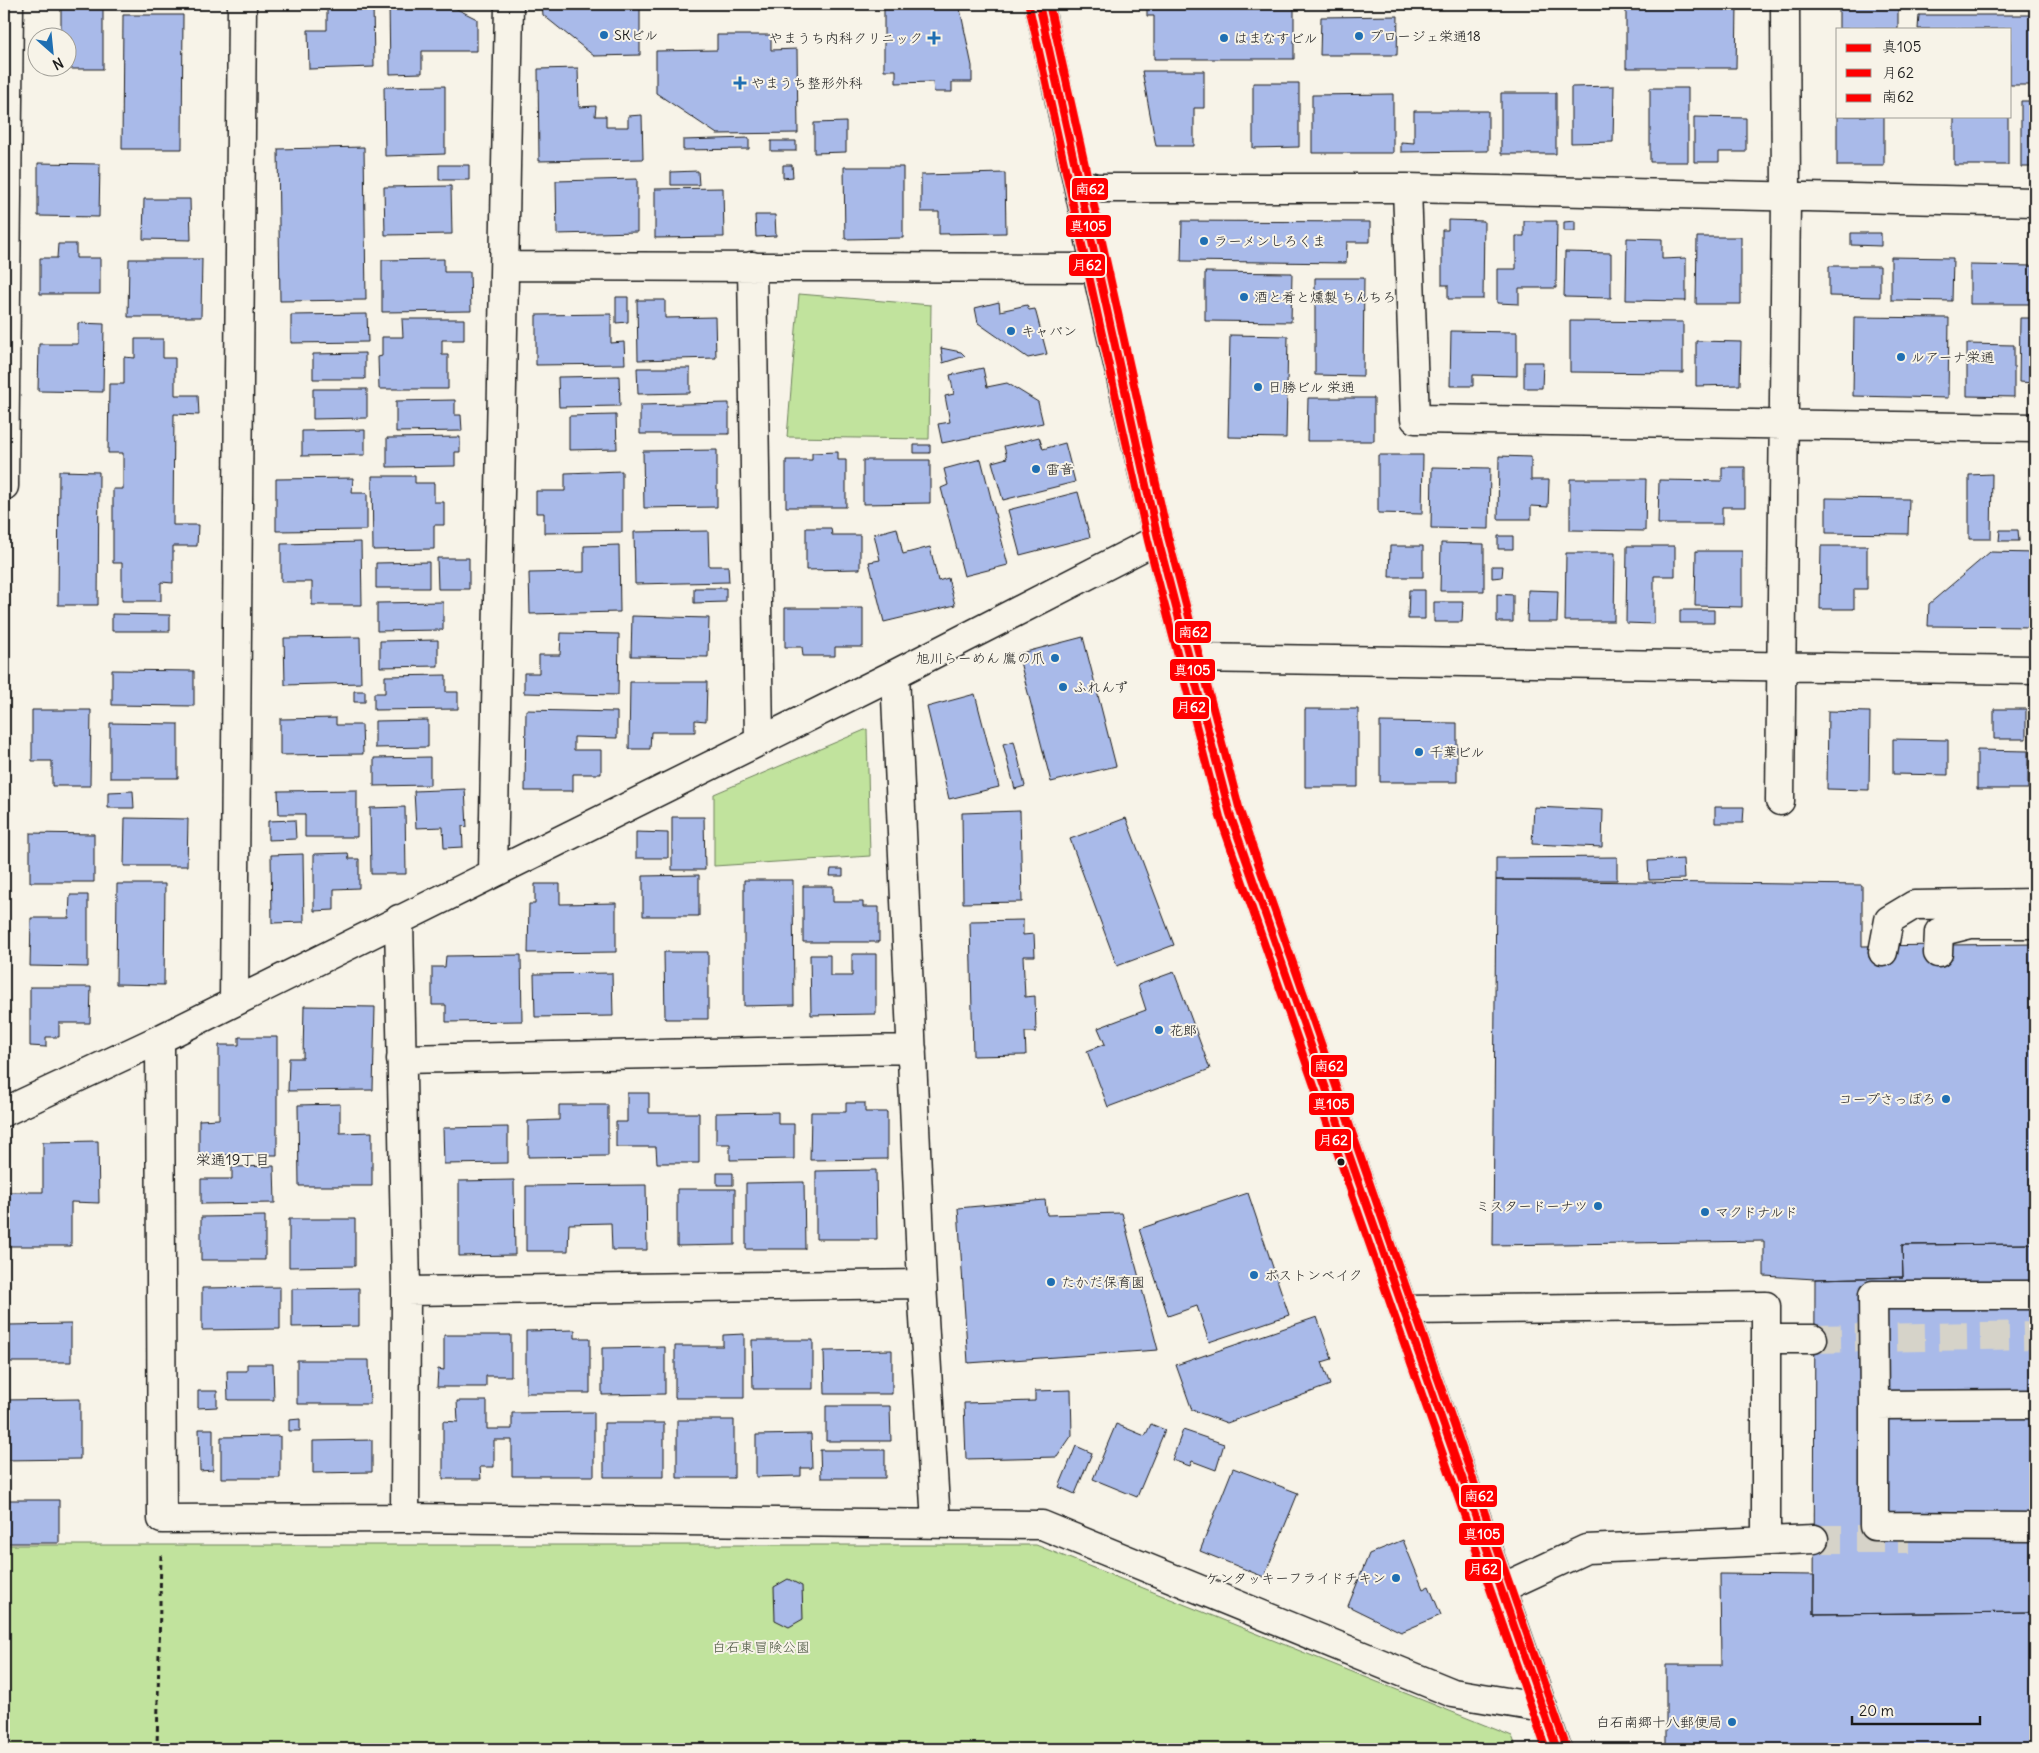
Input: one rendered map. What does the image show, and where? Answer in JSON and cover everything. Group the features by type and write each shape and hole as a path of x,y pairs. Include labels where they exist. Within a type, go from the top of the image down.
{"street":[{"path":"4,486 9,4"},
{"path":"234,1001 242,4"},
{"path":"493,872 506,266 509,4"},
{"path":"1039,4 1096,268 1158,539 1230,814 1558,1749"},
{"path":"1780,801 1786,198 1785,4"},
{"path":"1078,183 1096,188 1407,188 1786,198 2035,202"},
{"path":"1407,188 1415,419 2035,428"},
{"path":"506,266 1096,268"},
{"path":"752,266 759,740"},
{"path":"4,1112 160,1039 895,674 1158,539"},
{"path":"1188,658 2035,670"},
{"path":"895,674 922,1284 936,1523"},
{"path":"1883,952 1889,920 1914,905 2035,903"},
{"path":"399,919 406,1291 405,1518"},
{"path":"1938,952 1939,932 1971,924 2035,924"},
{"path":"160,1039 162,1519 405,1518 936,1523 1042,1526 1453,1693 1543,1708"},
{"path":"402,1059 912,1049"},
{"path":"406,1291 922,1284"},
{"path":"2035,1294 1873,1295 1874,1526 2035,1527"},
{"path":"1405,1310 1766,1306 1766,1541"},
{"path":"1766,1339 1813,1339"},
{"path":"1874,1406 2035,1404"},
{"path":"1502,1588 1586,1549 1814,1539"}],"path":[{"path":"157,1749 162,1519"}],"green space":[{"path":"799,294 931,305 929,439 787,437"},
{"path":"867,729 870,856 714,866 714,794"},
{"name":"白石東冒険公園","path":"4,1545 1036,1545 1512,1736 1517,1749 4,1749"}],"building":[{"path":"61,4 103,4 103,69 78,69 78,28 61,28"},
{"path":"327,4 373,4 374,67 309,69 308,30 327,30"},
{"path":"389,4 447,4 477,19 477,51 422,51 422,73 390,74"},
{"name":"SKビル","path":"542,4 640,4 640,55 594,56 543,15"},
{"path":"884,4 959,4 972,66 972,82 952,82 952,92 934,92 933,82 896,83 896,70 884,70"},
{"name":"はまなすビル","path":"1147,4 1294,4 1294,59 1154,59 1154,16 1147,16"},
{"path":"1839,4 1898,4 1898,28 1839,28"},
{"path":"1626,7 1737,7 1736,68 1626,68"},
{"path":"123,15 183,15 182,149 122,149"},
{"path":"1919,15 2035,15 2035,85 2012,85 2012,28 1918,28"},
{"name":"プロージェ栄通18","path":"1398,16 1397,55 1320,55 1321,17"},
{"path":"717,35 771,35 771,50 797,49 798,133 717,134 656,93 656,51 717,50"},
{"path":"578,68 579,107 596,106 595,116 606,116 606,127 628,127 628,116 642,115 643,159 539,161 538,69"},
{"path":"1142,71 1204,71 1204,108 1194,108 1194,146 1156,146"},
{"path":"1253,83 1299,83 1299,147 1253,148"},
{"path":"445,86 445,154 385,156 384,87"},
{"path":"1614,86 1613,142 1571,143 1571,87"},
{"path":"1650,88 1688,88 1688,162 1650,162"},
{"path":"1501,93 1556,93 1556,154 1501,154"},
{"path":"1393,94 1393,153 1312,153 1312,95"},
{"path":"2021,101 2035,101 2035,167 2021,167"},
{"path":"1414,111 1488,111 1488,151 1401,152 1401,142 1414,143"},
{"path":"1694,117 1746,118 1746,152 1719,152 1719,162 1694,162"},
{"path":"1837,118 1884,118 1884,166 1837,166"},
{"path":"1954,118 2008,118 2008,165 1954,165"},
{"path":"846,122 846,152 814,153 814,123"},
{"path":"749,138 749,149 683,150 683,140"},
{"path":"771,141 796,141 796,151 771,151"},
{"path":"364,147 366,300 280,301 278,149"},
{"path":"38,163 100,164 99,217 38,216"},
{"path":"439,165 469,165 469,180 439,180"},
{"path":"783,165 792,165 793,177 783,178"},
{"path":"844,167 903,167 903,238 845,239"},
{"path":"698,171 699,185 671,185 671,172"},
{"path":"1005,173 1006,233 939,234 939,212 921,212 921,175"},
{"path":"637,179 637,232 557,234 556,181"},
{"path":"451,186 452,234 385,235 384,187"},
{"path":"723,188 724,237 655,238 655,189"},
{"path":"144,199 190,199 191,240 143,239"},
{"path":"755,215 775,215 776,236 756,237"},
{"path":"1448,220 1484,221 1483,299 1448,299 1448,285 1442,285 1442,230 1448,230"},
{"path":"1182,221 1370,222 1370,242 1347,242 1346,263 1181,261"},
{"path":"1524,221 1557,221 1556,288 1519,288 1519,304 1497,303 1497,269 1516,269 1516,236 1524,236"},
{"path":"1575,221 1575,231 1564,231 1564,222"},
{"path":"1851,233 1881,233 1881,246 1851,245"},
{"path":"1697,237 1741,237 1741,304 1696,304"},
{"path":"1627,238 1662,239 1662,259 1686,258 1686,301 1626,300"},
{"path":"58,244 76,244 76,258 100,258 100,294 40,294 40,258 57,258"},
{"path":"1565,252 1611,253 1611,298 1564,297"},
{"path":"1891,257 1953,258 1952,301 1891,300"},
{"path":"129,259 202,259 201,317 128,317"},
{"path":"444,259 444,272 470,272 471,311 382,312 382,260"},
{"path":"1970,265 2033,266 2033,304 1970,304"},
{"path":"1829,266 1880,266 1880,297 1829,296"},
{"path":"1205,272 1292,273 1291,322 1205,321"},
{"path":"1315,278 1364,278 1363,376 1315,375"},
{"path":"616,297 628,297 628,322 616,323"},
{"path":"637,300 665,300 665,318 715,317 716,358 638,360"},
{"path":"999,302 1000,311 1027,305 1029,310 1035,309 1047,354 1028,358 978,323 975,308"},
{"path":"367,314 368,342 291,343 291,315"},
{"path":"611,314 611,343 624,342 625,364 536,365 536,315"},
{"name":"ルアーナ栄通","path":"1854,317 1949,318 1948,398 1853,396"},
{"path":"2020,318 2035,318 2035,383 2019,382"},
{"path":"402,319 464,319 464,340 442,340 442,355 448,355 448,389 379,389 378,357 382,356 382,337 403,337"},
{"path":"1570,321 1683,322 1683,373 1570,372"},
{"path":"78,323 104,324 103,392 38,391 39,344 78,344"},
{"path":"1451,331 1517,332 1517,376 1473,375 1473,386 1450,386"},
{"name":"日勝ビル 栄通","path":"1230,335 1288,336 1286,438 1228,437"},
{"path":"135,339 163,339 163,358 175,358 175,395 198,395 199,415 174,414 173,525 198,525 197,546 173,546 173,583 161,582 161,601 122,601 122,563 113,563 113,489 123,489 123,453 108,453 109,384 124,384 124,357 135,358"},
{"path":"1696,341 1741,342 1740,385 1696,386"},
{"path":"1967,344 2014,345 2014,397 1967,396"},
{"path":"941,348 961,352 965,356 943,363"},
{"path":"365,353 365,379 313,379 313,354"},
{"path":"1524,362 1543,362 1542,388 1524,388"},
{"path":"637,368 690,368 690,393 638,394"},
{"path":"983,368 987,387 1007,383 1038,402 1043,423 942,443 938,424 950,422 945,396 954,394 950,375"},
{"path":"619,376 620,406 559,407 558,377"},
{"path":"313,389 367,389 367,418 313,419"},
{"path":"1308,398 1374,398 1374,441 1307,441"},
{"path":"455,400 455,415 461,415 462,431 396,432 396,401"},
{"path":"729,403 729,434 640,434 640,405"},
{"path":"616,415 617,449 569,450 569,416"},
{"path":"365,430 365,455 302,456 302,431"},
{"path":"460,437 460,452 455,452 455,466 387,467 387,438"},
{"path":"1039,437 1043,449 1065,443 1075,482 1003,500 992,462 1007,458 1004,446"},
{"path":"914,445 930,445 930,453 914,453"},
{"path":"717,450 717,507 644,508 643,451"},
{"path":"838,452 838,460 846,460 846,507 786,507 786,460 812,460 812,453"},
{"path":"1378,455 1423,455 1422,514 1378,513"},
{"path":"1499,456 1531,457 1531,480 1549,480 1548,507 1531,506 1531,519 1498,519"},
{"path":"981,459 1008,565 964,576 941,488 948,485 944,469"},
{"path":"863,460 930,460 930,503 863,504"},
{"path":"1432,467 1490,468 1489,529 1431,528"},
{"path":"1722,467 1745,467 1745,507 1722,507 1722,524 1658,524 1659,480 1722,481"},
{"path":"59,471 99,472 98,605 58,605"},
{"path":"622,471 622,532 544,533 544,513 536,513 536,491 565,491 565,473"},
{"path":"1992,474 1991,539 1969,539 1969,475"},
{"path":"372,476 415,476 415,483 434,483 434,502 444,502 444,525 434,525 434,549 373,550"},
{"path":"353,478 352,493 367,493 367,530 276,531 276,479"},
{"path":"1570,479 1646,479 1645,531 1570,530"},
{"path":"1078,492 1090,537 1020,555 1008,510"},
{"path":"1826,498 1909,499 1908,534 1826,533"},
{"path":"806,528 831,528 832,535 860,535 860,569 806,570"},
{"path":"897,528 903,554 930,547 938,581 948,578 955,605 884,622 869,562 880,560 874,534"},
{"path":"2000,530 2018,530 2019,541 1999,541"},
{"path":"708,531 709,566 728,566 729,582 635,584 634,532"},
{"path":"1498,536 1513,536 1513,549 1498,549"},
{"path":"361,542 362,605 312,605 312,582 281,582 281,544"},
{"path":"1441,543 1484,544 1484,591 1440,591"},
{"path":"619,545 620,612 530,614 529,573 584,572 584,546"},
{"path":"1390,546 1423,546 1423,577 1389,577"},
{"path":"1627,546 1675,546 1675,576 1654,576 1654,624 1626,623"},
{"path":"1821,546 1867,546 1867,589 1854,589 1854,609 1820,609"},
{"path":"1696,551 1742,551 1742,607 1695,606"},
{"path":"1990,552 2035,553 2035,627 1928,626 1929,604"},
{"path":"1566,553 1615,553 1614,621 1565,621"},
{"path":"437,558 469,558 469,589 438,589"},
{"path":"429,562 429,588 376,588 376,563"},
{"path":"1492,566 1503,566 1502,577 1492,578"},
{"path":"694,588 726,588 726,602 694,603"},
{"path":"1409,590 1425,590 1425,619 1408,619"},
{"path":"1528,590 1558,591 1557,622 1527,622"},
{"path":"1497,594 1513,595 1513,622 1497,622"},
{"path":"443,602 443,630 377,631 377,603"},
{"path":"1434,602 1463,602 1462,622 1434,622"},
{"path":"785,608 863,608 863,647 835,647 835,656 803,656 802,647 785,647"},
{"path":"1680,610 1714,610 1714,623 1680,623"},
{"path":"112,614 170,615 170,631 112,631"},
{"path":"632,616 709,618 708,657 631,656"},
{"path":"561,633 619,634 618,695 524,693 524,673 539,673 539,655 560,655"},
{"path":"360,637 361,683 285,685 284,638"},
{"path":"1083,637 1116,766 1051,782 1018,654"},
{"path":"438,640 438,666 380,667 380,641"},
{"path":"112,670 194,671 194,706 112,705"},
{"path":"446,675 446,692 458,692 458,709 374,710 374,693 385,693 385,676"},
{"path":"630,682 707,682 706,721 695,720 695,732 651,732 650,749 629,749"},
{"path":"354,691 365,691 365,702 354,702"},
{"path":"975,694 999,787 949,799 927,707"},
{"path":"1305,709 1358,709 1358,787 1305,787"},
{"path":"1994,709 2026,709 2026,739 1994,739"},
{"path":"32,710 91,710 90,786 52,786 52,761 32,761"},
{"path":"526,710 617,712 617,738 574,737 574,750 601,750 601,774 573,774 573,791 525,791"},
{"path":"1828,711 1870,712 1869,790 1827,789"},
{"path":"336,718 336,725 362,725 363,754 280,755 280,719"},
{"path":"428,720 428,747 375,748 375,721"},
{"name":"千葉ビル","path":"1380,722 1457,723 1457,782 1380,782"},
{"path":"110,723 178,724 178,778 110,778"},
{"path":"1893,739 1948,740 1948,775 1893,774"},
{"path":"1014,741 1025,786 1015,789 1003,744"},
{"path":"1977,750 2028,751 2028,789 1977,789"},
{"path":"430,757 430,785 374,786 374,758"},
{"path":"465,789 467,827 462,826 463,847 444,848 443,827 416,828 414,791"},
{"path":"357,790 357,837 305,837 305,814 279,814 278,791"},
{"path":"133,791 134,808 108,808 108,792"},
{"path":"405,807 406,874 371,874 370,808"},
{"path":"1534,807 1603,810 1602,847 1532,844"},
{"path":"1715,807 1744,807 1743,823 1715,823"},
{"path":"1020,811 1022,902 963,903 962,813"},
{"path":"672,817 704,817 705,870 672,870"},
{"path":"125,818 188,819 187,866 124,866"},
{"path":"1126,818 1174,945 1117,966 1070,839"},
{"path":"295,820 296,839 268,840 268,821"},
{"path":"636,832 668,833 668,858 636,858"},
{"path":"30,833 94,834 94,882 30,882"},
{"path":"348,853 349,859 359,859 359,888 334,889 334,910 314,911 314,854"},
{"path":"303,854 304,922 272,923 271,855"},
{"path":"1617,857 1617,880 1496,880 1496,858"},
{"path":"1683,859 1684,879 1649,880 1648,861"},
{"path":"831,869 843,869 843,876 830,876"},
{"path":"699,875 699,916 643,916 643,876"},
{"path":"744,880 793,880 794,1005 744,1006"},
{"path":"1496,880 1862,885 1862,946 2035,944 2035,1244 1902,1245 1903,1277 1815,1279 1764,1276 1764,1241 1493,1245"},
{"path":"117,884 165,884 164,985 116,984"},
{"path":"535,884 560,884 560,904 616,903 616,952 528,953 529,904 535,904"},
{"path":"803,886 833,886 833,902 863,902 863,907 879,907 879,942 803,942"},
{"path":"70,895 88,895 88,967 30,966 31,918 69,918"},
{"path":"1023,920 1023,935 1034,934 1035,956 1023,956 1025,997 1035,996 1036,1032 1025,1032 1026,1055 973,1056 970,921"},
{"path":"664,952 708,952 708,1019 665,1019"},
{"path":"852,954 876,954 876,1014 811,1015 810,955 830,955 830,976 852,976"},
{"path":"521,955 522,1021 446,1022 446,1005 432,1005 432,967 445,967 446,956"},
{"path":"1174,972 1210,1069 1108,1107 1087,1051 1105,1044 1098,1028 1146,1010 1138,985"},
{"path":"612,973 613,1016 535,1017 534,974"},
{"path":"30,987 91,987 90,1023 59,1023 59,1037 46,1037 46,1047 30,1046"},
{"path":"304,1006 375,1007 373,1090 288,1091 289,1058 303,1058"},
{"path":"239,1037 277,1037 277,1155 199,1155 199,1120 219,1119 219,1045 239,1045"},
{"path":"627,1093 649,1093 649,1113 699,1113 699,1163 657,1163 656,1147 616,1147 616,1122 627,1122"},
{"path":"846,1103 865,1103 865,1112 887,1112 887,1159 810,1160 811,1112 846,1112"},
{"path":"340,1104 340,1133 372,1132 372,1186 299,1186 298,1105"},
{"path":"559,1105 608,1105 608,1156 528,1157 528,1121 559,1120"},
{"path":"778,1112 778,1124 794,1124 794,1159 730,1160 730,1144 716,1144 716,1113"},
{"path":"508,1127 508,1163 444,1164 443,1128"},
{"path":"98,1141 99,1203 71,1202 71,1246 4,1246 4,1192 43,1192 43,1142"},
{"path":"274,1166 275,1203 201,1204 201,1179 232,1179 232,1167"},
{"path":"876,1170 877,1239 816,1239 816,1171"},
{"path":"717,1173 733,1173 733,1185 717,1185"},
{"path":"514,1180 515,1255 459,1256 459,1181"},
{"path":"804,1182 805,1249 746,1249 746,1183"},
{"path":"646,1185 647,1250 612,1250 611,1223 569,1224 568,1251 526,1251 526,1186"},
{"path":"677,1189 735,1189 735,1245 677,1246"},
{"path":"1248,1193 1289,1315 1209,1342 1197,1306 1168,1316 1139,1229"},
{"name":"たかだ保育園","path":"1045,1200 1047,1215 1122,1213 1158,1350 968,1363 958,1208"},
{"path":"265,1216 265,1260 201,1260 201,1217"},
{"path":"289,1219 355,1219 355,1266 289,1267"},
{"path":"2035,1244 2035,1612 1814,1614 1815,1279 1903,1277 1902,1245"},
{"path":"280,1287 280,1329 202,1330 202,1288"},
{"path":"359,1288 359,1326 292,1327 292,1289"},
{"path":"1317,1317 1332,1359 1322,1362 1330,1385 1227,1423 1192,1410 1176,1365"},
{"path":"71,1324 71,1362 7,1362 7,1325"},
{"path":"575,1330 575,1338 590,1338 590,1393 526,1393 526,1331"},
{"path":"744,1334 744,1398 675,1398 675,1346 723,1346 723,1335"},
{"path":"444,1335 511,1335 511,1376 486,1376 486,1387 437,1387 438,1369 444,1370"},
{"path":"752,1340 813,1340 813,1389 753,1389"},
{"path":"665,1347 665,1394 602,1395 602,1348"},
{"path":"892,1350 892,1394 825,1394 824,1351"},
{"path":"297,1360 369,1360 370,1404 297,1404"},
{"path":"247,1364 273,1364 274,1400 228,1400 227,1371 247,1371"},
{"path":"1071,1390 1072,1435 1057,1457 966,1459 964,1403 1035,1401 1035,1391"},
{"path":"198,1391 217,1391 217,1407 198,1408"},
{"path":"80,1399 80,1459 4,1460 4,1400"},
{"path":"457,1401 487,1401 487,1429 512,1429 512,1413 594,1412 594,1476 512,1476 512,1440 494,1440 494,1467 480,1467 481,1479 443,1479 443,1421 458,1422"},
{"path":"826,1406 890,1406 891,1441 826,1441"},
{"path":"300,1419 300,1431 289,1431 289,1420"},
{"path":"677,1420 734,1420 734,1478 677,1478"},
{"path":"604,1423 664,1423 664,1477 604,1477"},
{"path":"1116,1424 1145,1436 1151,1424 1165,1430 1137,1497 1093,1479"},
{"path":"199,1429 213,1429 213,1470 200,1471"},
{"path":"1183,1430 1224,1444 1216,1470 1192,1461 1190,1466 1172,1460"},
{"path":"811,1434 812,1468 801,1468 801,1476 756,1477 756,1435"},
{"path":"280,1436 280,1478 221,1478 221,1437"},
{"path":"372,1440 372,1472 313,1473 313,1441"},
{"path":"1076,1446 1092,1453 1075,1494 1059,1487"},
{"path":"820,1450 885,1450 885,1478 821,1478"},
{"path":"1233,1468 1298,1493 1264,1577 1200,1551"},
{"path":"4,1500 59,1500 59,1543 4,1543"},
{"path":"1403,1540 1423,1589 1429,1586 1441,1615 1401,1632 1348,1606 1369,1554"},
{"path":"1720,1574 1814,1575 1814,1614 2035,1612 2035,1749 1666,1749 1666,1665 1721,1665"},
{"path":"788,1579 802,1586 803,1619 789,1627 775,1620 774,1587"}],"tunnel":[{"path":"1813,1339 2035,1335"},
{"path":"1814,1539 1909,1539"}],"transit line":[{"name":"真105","path":"1039,4 1158,539 1230,814 1557,1749"},
{"name":"南62","path":"1049,4 1168,537 1240,811 1566,1746"},
{"name":"月62","path":"1029,6 1148,541 1220,817 1546,1749"}],"place":[{"name":"SKビル","path":"604,35"},
{"name":"プロージェ栄通18","path":"1359,36"},
{"name":"やまうち内科クリニック","path":"934,38"},
{"name":"はまなすビル","path":"1224,38"},
{"name":"やまうち整形外科","path":"740,83"},
{"name":"ラーメンしろくま","path":"1204,241"},
{"name":"酒と肴と燻製 ちんちろ","path":"1244,297"},
{"name":"キャバン","path":"1011,331"},
{"name":"ルアーナ栄通","path":"1901,357"},
{"name":"日勝ビル 栄通","path":"1258,387"},
{"name":"雷音","path":"1036,469"},
{"name":"旭川らーめん 鷹の爪","path":"1055,658"},
{"name":"ふれんず","path":"1063,687"},
{"name":"千葉ビル","path":"1419,752"},
{"name":"花郎","path":"1159,1030"},
{"name":"コープさっぽろ","path":"1946,1099"},
{"name":"ミスタードーナツ","path":"1598,1206"},
{"name":"マクドナルド","path":"1705,1212"},
{"name":"ボストンベイク","path":"1254,1275"},
{"name":"たかだ保育園","path":"1051,1282"},
{"name":"ケンタッキーフライドチキン","path":"1396,1578"},
{"name":"白石南郷十八郵便局","path":"1732,1722"}],"district":[{"name":"栄通19丁目","path":"233,1160"}]}
